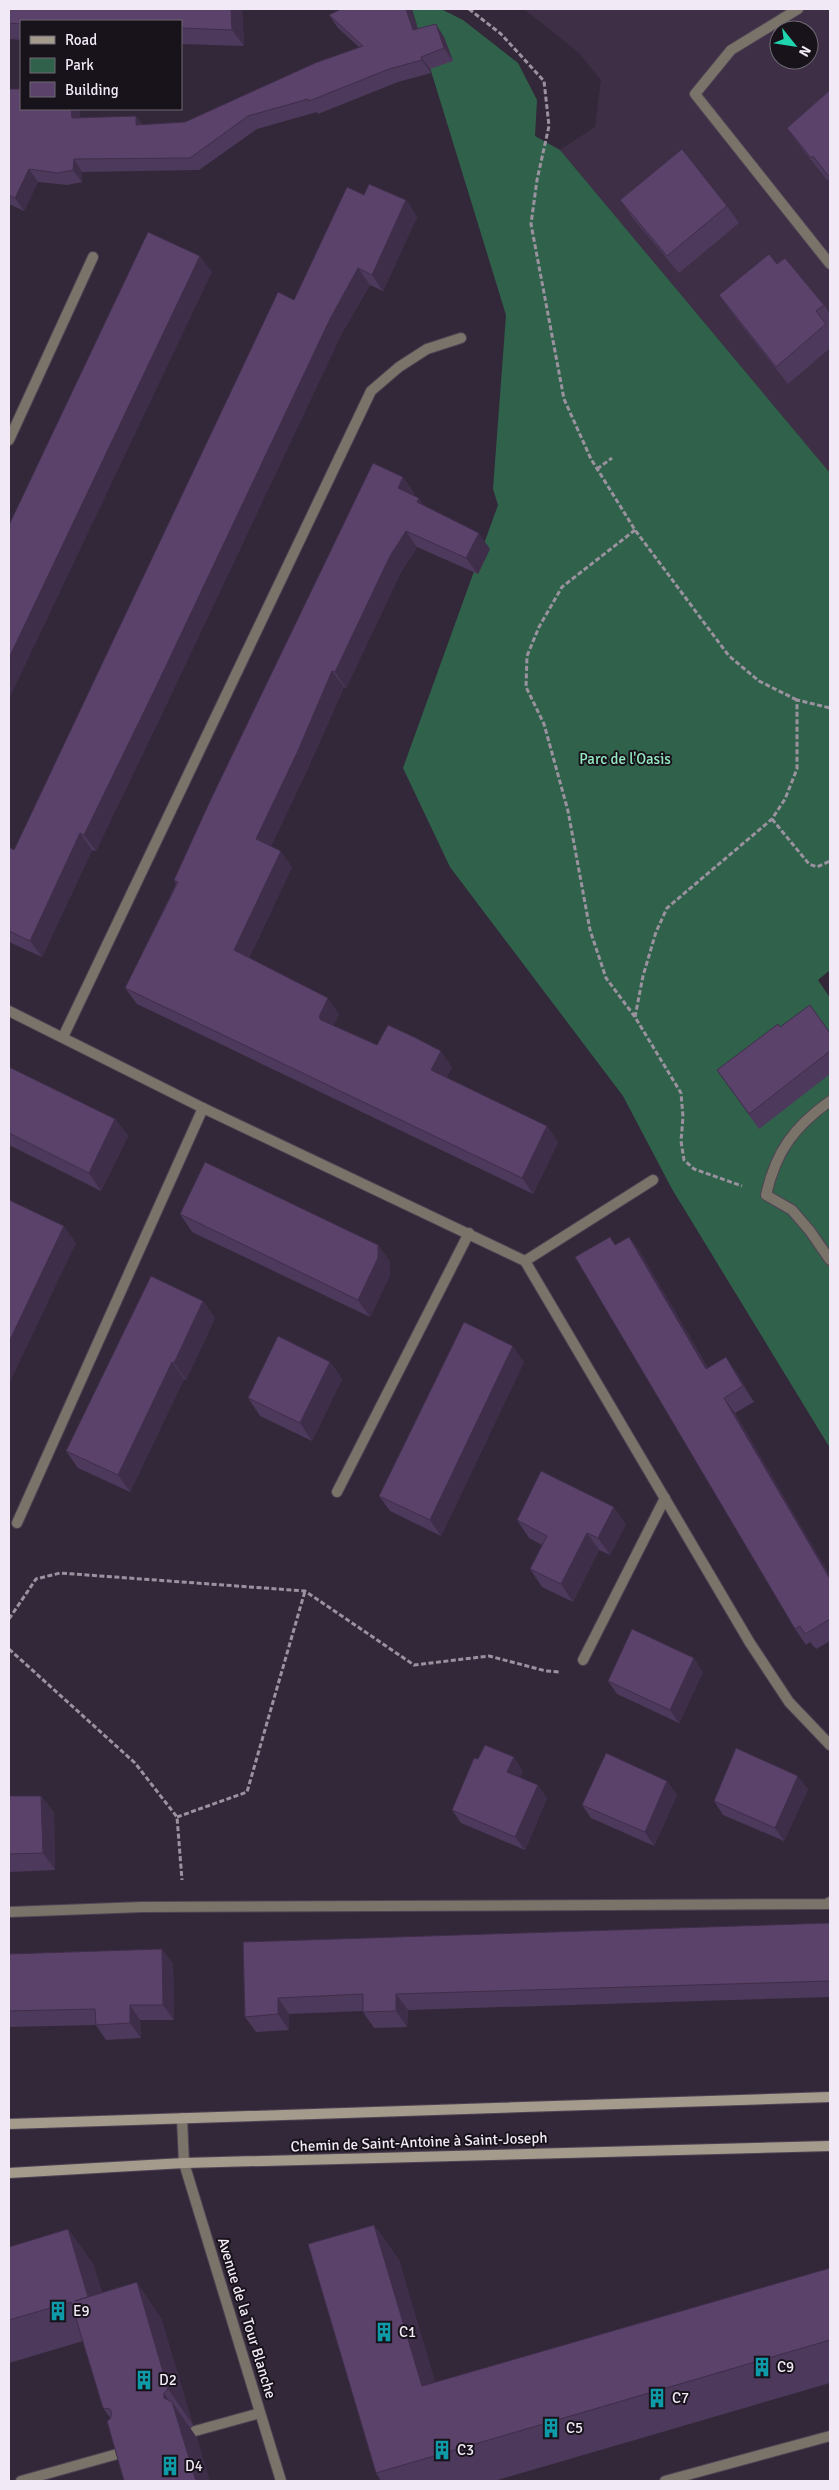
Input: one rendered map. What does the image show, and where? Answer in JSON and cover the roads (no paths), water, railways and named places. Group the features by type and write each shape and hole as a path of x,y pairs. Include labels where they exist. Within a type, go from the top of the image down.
{"main road":[{"name":"Chemin de Saint-Antoine à Saint-Joseph","path":"9,2124 830,2097"},
{"name":"Chemin de Saint-Antoine à Saint-Joseph","path":"9,2172 184,2163 830,2146"}],"street":[{"path":"798,9 732,50 695,94 830,264"},
{"path":"9,440 93,258"},
{"path":"63,1037 371,392 399,367 427,349 461,338"},
{"path":"9,1011 203,1108 525,1260 750,1643 789,1702 830,1745"},
{"path":"830,1101 809,1116 793,1133 771,1174 766,1195 792,1210 810,1231 830,1260"},
{"path":"17,1523 203,1108"},
{"path":"525,1260 653,1180"},
{"path":"338,1492 469,1233"},
{"path":"583,1660 665,1498"},
{"path":"9,1912 184,1906 827,1904 830,1902"},
{"name":"Avenue de la Tour Blanche","path":"182,2118 184,2163 281,2481"},
{"path":"195,2431 260,2413"},
{"path":"665,2481 830,2436"},
{"path":"21,2481 130,2450"}],"place":[{"name":"E9","path":"58,2311"},
{"name":"C1","path":"384,2332"},
{"name":"C9","path":"762,2367"},
{"name":"D2","path":"144,2380"},
{"name":"C7","path":"657,2398"},
{"name":"C5","path":"551,2428"},
{"name":"C3","path":"442,2450"},
{"name":"D4","path":"170,2466"}],"park label":[{"name":"Parc de l'Oasis","path":"625,759"}]}
